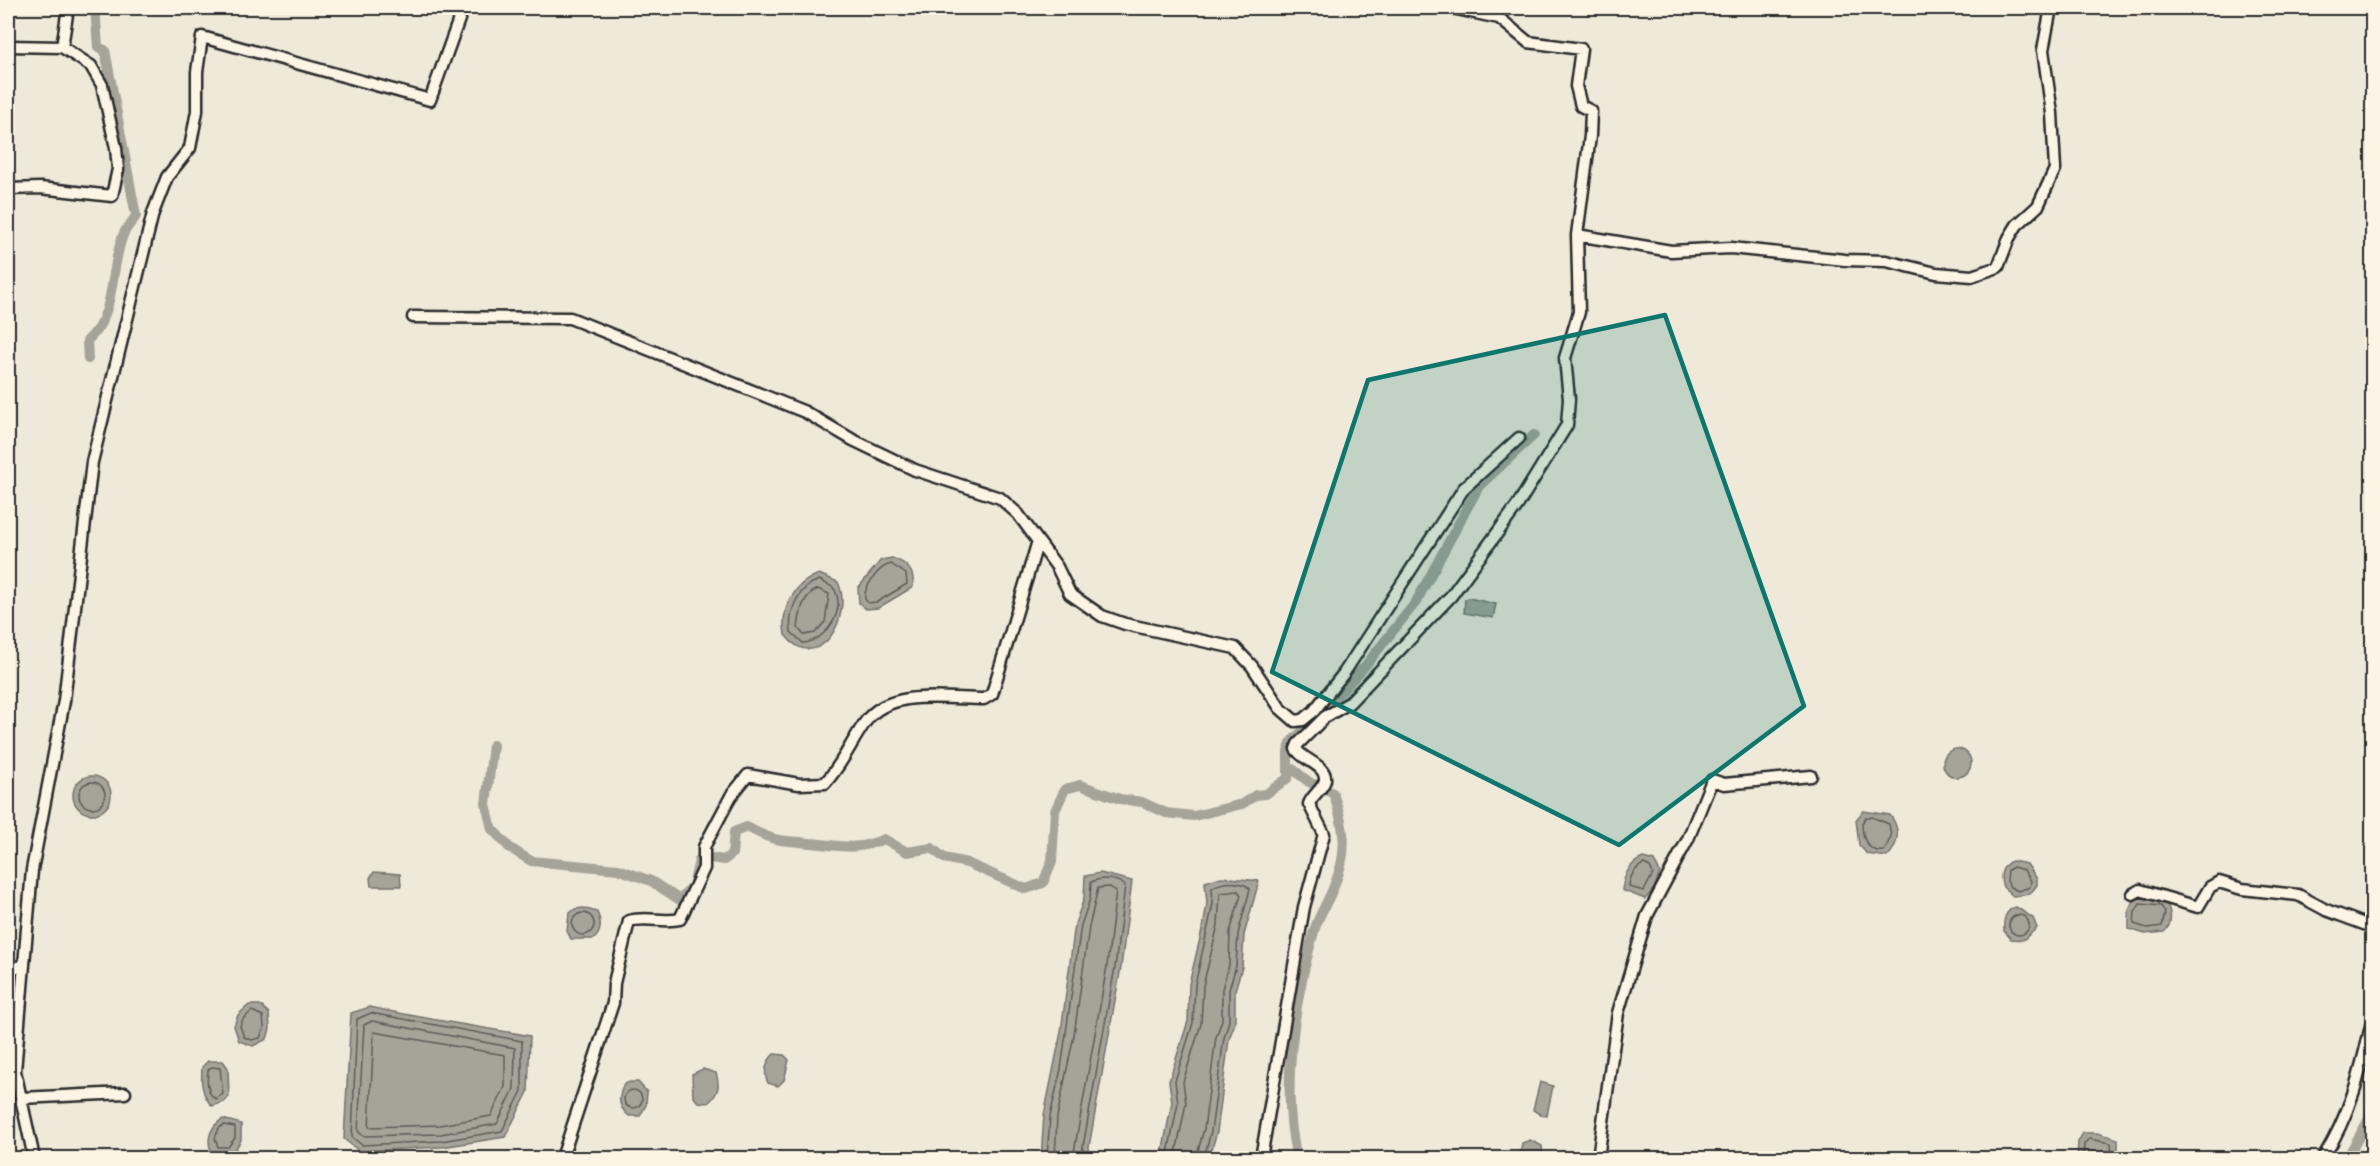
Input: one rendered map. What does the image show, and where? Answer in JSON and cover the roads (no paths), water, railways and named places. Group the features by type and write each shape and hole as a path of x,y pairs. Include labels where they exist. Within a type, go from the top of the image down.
{"street":[{"path":"62,47 68,8"},
{"path":"34,1158 15,1071 23,968 32,870 64,701 92,462 153,213 167,177 190,148 197,111 197,72 202,37 430,100 463,8"},
{"path":"1261,1158 1304,907 1324,834 1309,804 1325,782 1325,775 1296,749 1319,722 1349,703 1450,596 1517,506 1567,425 1569,399 1565,358 1579,312 1577,235 1590,136 1591,111 1581,106 1576,86 1581,49 1528,42 1499,18 1452,8"},
{"path":"1577,235 1671,250 1731,248 1845,260 1886,261 1945,274 1972,276 1998,267 2017,225 2038,206 2055,169 2052,113 2043,50 2051,8"},
{"path":"8,46 62,47 91,66 102,85 116,148 118,169 112,196 40,188 8,189"},
{"path":"413,317 570,318 805,412 853,440 915,470 1000,498 1010,505 1057,567 1070,594 1102,616 1125,624 1234,648 1252,666 1288,717 1299,721 1314,711 1344,673 1464,488 1519,438"},
{"path":"562,1158 613,1003 614,982 629,921 639,918 660,921 680,919 704,868 705,847 731,796 748,775 799,784 825,783 836,771 873,712 883,707 925,698 984,699 992,694 1038,541"},
{"path":"1598,1158 1618,1013 1647,916 1688,839 1712,780 1724,784 1811,776"},
{"path":"2133,894 2140,890 2198,907 2210,887 2219,882 2228,883 2242,889 2298,895 2326,910 2373,927"},
{"path":"8,965 23,968"},
{"path":"2323,1158 2341,1129 2357,1089 2373,1022"},
{"path":"21,1098 125,1093"}],"water":[{"path":"892,558 909,568 913,576 913,587 878,608 866,609 859,603 858,588 881,560"},
{"path":"819,574 838,582 842,596 841,611 830,637 820,646 809,649 797,646 785,635 785,615 796,590 810,578"},
{"path":"1465,599 1496,604 1493,618 1464,613"},
{"path":"1957,749 1967,753 1971,763 1967,773 1957,777 1947,773 1943,763 1947,753"},
{"path":"92,776 99,777 105,782 110,788 110,802 105,808 99,813 92,814 85,813 79,808 74,802 73,795 74,788 79,782 85,777"},
{"path":"1863,811 1890,815 1894,820 1897,837 1887,857 1867,854 1859,845 1856,820"},
{"path":"1643,858 1654,861 1660,872 1654,889 1645,899 1622,890 1628,870"},
{"path":"2012,861 2027,864 2037,879 2037,885 2030,894 2013,896 2003,887 2002,872 2005,865"},
{"path":"374,872 400,874 401,886 371,886 370,878"},
{"path":"1100,873 1132,881 1121,967 1087,1158 1041,1158 1044,1115 1061,1032 1075,924 1084,898 1085,876"},
{"path":"1221,877 1259,881 1244,935 1242,967 1235,990 1235,1023 1229,1039 1217,1132 1209,1158 1161,1158 1172,1102 1169,1081 1188,1021 1189,984 1204,922 1207,903 1205,882"},
{"path":"2147,897 2165,900 2167,904 2170,921 2164,932 2145,934 2129,929 2129,910 2135,899"},
{"path":"2016,907 2033,918 2037,928 2023,940 2011,939 2004,931 2004,923 2009,910"},
{"path":"583,908 597,912 600,922 599,933 594,939 571,939 567,931 569,914 575,909"},
{"path":"249,1005 260,1005 269,1013 270,1029 267,1039 253,1046 239,1041 234,1026 238,1015"},
{"path":"370,1007 530,1036 528,1092 505,1137 442,1147 359,1151 344,1139 351,1013"},
{"path":"774,1054 784,1055 789,1060 784,1080 778,1086 768,1083 766,1076 767,1064"},
{"path":"208,1061 223,1061 228,1068 229,1097 224,1102 212,1106 206,1097 202,1083 202,1067"},
{"path":"703,1069 716,1073 718,1082 718,1089 708,1103 698,1102 693,1096 692,1074"},
{"path":"638,1082 647,1092 646,1105 640,1116 629,1116 621,1105 622,1089 624,1084"},
{"path":"1540,1082 1553,1086 1547,1115 1541,1115 1533,1110"},
{"path":"223,1119 241,1124 241,1140 235,1150 227,1153 211,1151 209,1142 215,1125"},
{"path":"2083,1133 2097,1133 2118,1139 2118,1158 2077,1158 2078,1142"},
{"path":"1530,1140 1542,1146 1543,1158 1523,1158 1520,1155 1522,1143"}],"waterway":[{"path":"88,359 87,341 97,330 103,318 108,305 123,235 136,216 105,50 98,47 95,8"},
{"path":"704,857 724,860 732,854 734,832 747,827 777,840 839,846 855,847 884,839 907,852 932,848 944,858 967,863 1026,889 1043,883 1052,861 1055,811 1065,789 1080,785 1120,799 1142,802 1166,813 1194,816 1242,804 1256,795 1266,794 1288,778 1288,752 1292,741 1323,712 1365,666 1416,602 1479,486 1534,435"},
{"path":"493,745 486,804 492,829 510,848 531,861 618,869 651,881 680,900 693,886 699,860"},
{"path":"1290,767 1309,782 1333,793 1344,840 1339,873 1315,928 1296,1012 1290,1073 1290,1103 1297,1158"},
{"path":"2347,1158 2369,1119 2372,1098"}]}
